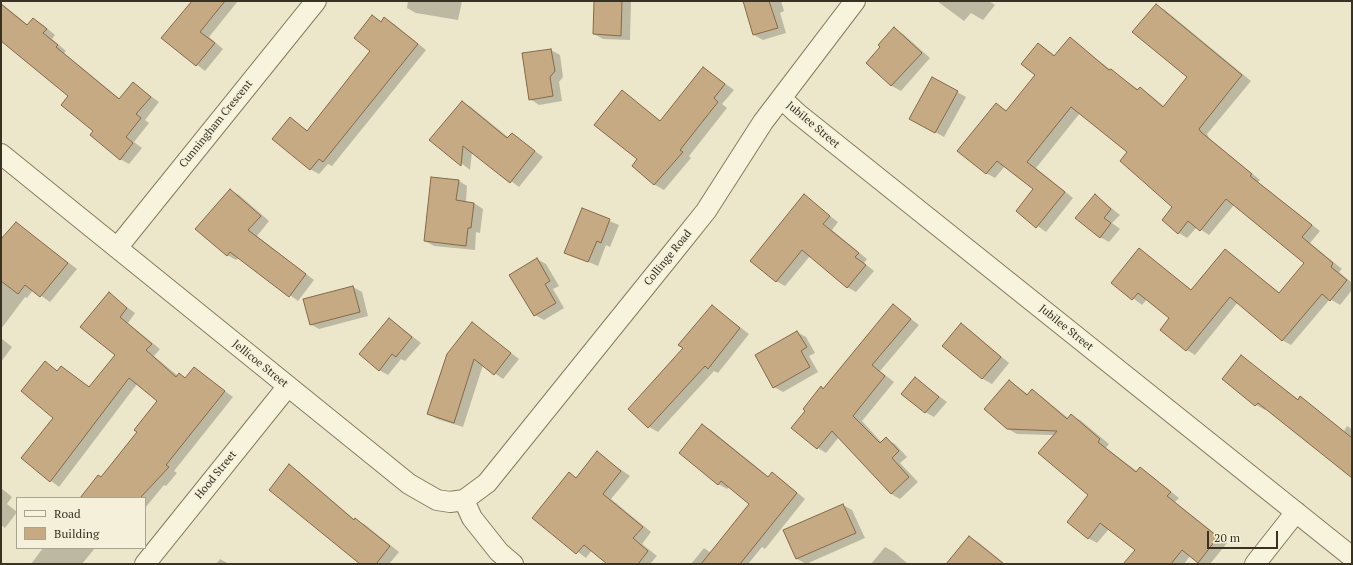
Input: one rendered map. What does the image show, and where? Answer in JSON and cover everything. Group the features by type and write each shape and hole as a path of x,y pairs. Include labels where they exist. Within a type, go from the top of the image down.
{"street":[{"name":"Cunningham Crescent","path":"117,248 316,1"},
{"name":"Collinge Road","path":"464,500 487,483 706,211 763,122 856,1"},
{"name":"Jubilee Street","path":"781,98 797,113 1352,557"},
{"name":"Jellicoe Street","path":"1,154 422,493 437,500 450,502 464,500"},
{"name":"Hood Street","path":"145,564 288,386"},
{"path":"464,500 472,518 499,552 513,564"},
{"path":"1255,564 1296,512"}],"building":[{"path":"192,1 225,1 200,32 215,43 196,66 161,38"},
{"path":"594,1 622,1 621,36 593,34"},
{"path":"743,1 769,1 778,28 753,35"},
{"path":"1,4 27,25 33,18 47,29 43,33 58,45 56,47 119,99 133,82 151,97 136,114 141,118 126,137 133,143 120,160 90,135 93,131 61,105 68,96 1,41"},
{"path":"1156,4 1242,75 1199,129 1201,132 1252,174 1250,176 1312,225 1302,237 1333,263 1331,267 1347,280 1330,301 1322,294 1282,341 1230,297 1186,351 1160,330 1169,318 1138,293 1132,300 1111,283 1139,248 1191,290 1225,249 1279,293 1304,263 1226,199 1200,231 1188,221 1178,234 1162,220 1172,207 1120,161 1127,152 1071,107 1027,162 1065,192 1036,228 1016,211 1033,189 997,161 986,174 957,151 996,103 1006,111 1035,75 1021,64 1038,43 1054,56 1070,37 1109,70 1111,69 1137,90 1140,87 1163,107 1187,77 1132,32"},
{"path":"372,15 381,22 384,17 418,44 323,162 319,159 310,170 272,139 290,117 307,131 370,51 354,38"},
{"path":"894,27 922,53 891,86 866,63 880,47 878,45"},
{"path":"551,49 555,71 550,77 553,96 529,100 522,53"},
{"path":"703,67 725,84 714,98 718,102 680,150 683,152 654,185 632,166 637,159 594,125 622,90 660,121"},
{"path":"932,77 958,91 935,133 909,119"},
{"path":"462,101 507,138 512,133 535,151 510,183 463,146 461,166 429,140"},
{"path":"431,177 459,180 456,200 474,203 471,228 468,228 466,246 424,241"},
{"path":"230,189 261,216 248,230 306,274 289,297 230,252 227,256 195,229"},
{"path":"804,194 830,216 823,224 859,253 855,257 866,265 847,288 802,250 776,282 750,261"},
{"path":"1095,194 1111,209 1104,218 1111,223 1100,238 1075,218"},
{"path":"582,208 610,219 601,243 597,241 588,262 564,253"},
{"path":"16,222 68,263 40,297 25,285 18,294 1,281 1,239"},
{"path":"537,258 550,281 545,284 556,303 534,316 509,275"},
{"path":"353,286 360,312 310,325 303,299"},
{"path":"109,292 127,308 120,317 152,344 146,350 176,377 179,373 185,378 194,367 225,391 166,465 169,467 141,497 81,497 98,475 101,477 137,432 134,430 157,401 129,378 50,482 21,458 53,418 21,391 45,361 57,371 61,366 89,387 115,355 80,327"},
{"path":"893,304 911,319 872,365 885,376 853,416 880,443 886,437 899,451 892,458 909,477 891,494 832,431 817,449 791,428 805,411 803,409 821,386 823,389"},
{"path":"712,305 740,328 708,369 705,366 648,428 628,409 683,348 678,345"},
{"path":"389,318 412,337 396,357 392,354 379,371 359,354"},
{"path":"472,322 511,353 494,375 474,359 454,423 427,414 447,354"},
{"path":"961,323 1001,357 982,379 942,346"},
{"path":"797,331 807,347 801,351 810,367 773,388 755,355"},
{"path":"1241,355 1298,400 1300,396 1352,438 1352,478 1258,403 1255,406 1222,379"},
{"path":"915,377 939,397 925,413 901,394"},
{"path":"1009,380 1027,395 1032,389 1067,419 1071,414 1100,439 1098,442 1136,472 1140,467 1171,492 1167,496 1218,537 1198,563 1182,550 1171,564 1123,564 1135,550 1100,523 1088,539 1067,522 1088,495 1038,453 1057,431 1007,429 984,409"},
{"path":"702,424 768,477 772,472 797,493 740,564 701,564 749,504 721,481 718,485 679,453"},
{"path":"597,451 621,471 603,494 643,527 633,538 648,551 638,564 607,564 584,545 576,554 532,518 569,472 576,478"},
{"path":"289,464 354,520 355,518 390,546 376,564 360,564 269,490"},
{"path":"843,504 856,533 796,559 783,530"},
{"path":"969,536 1004,564 946,564"}]}
